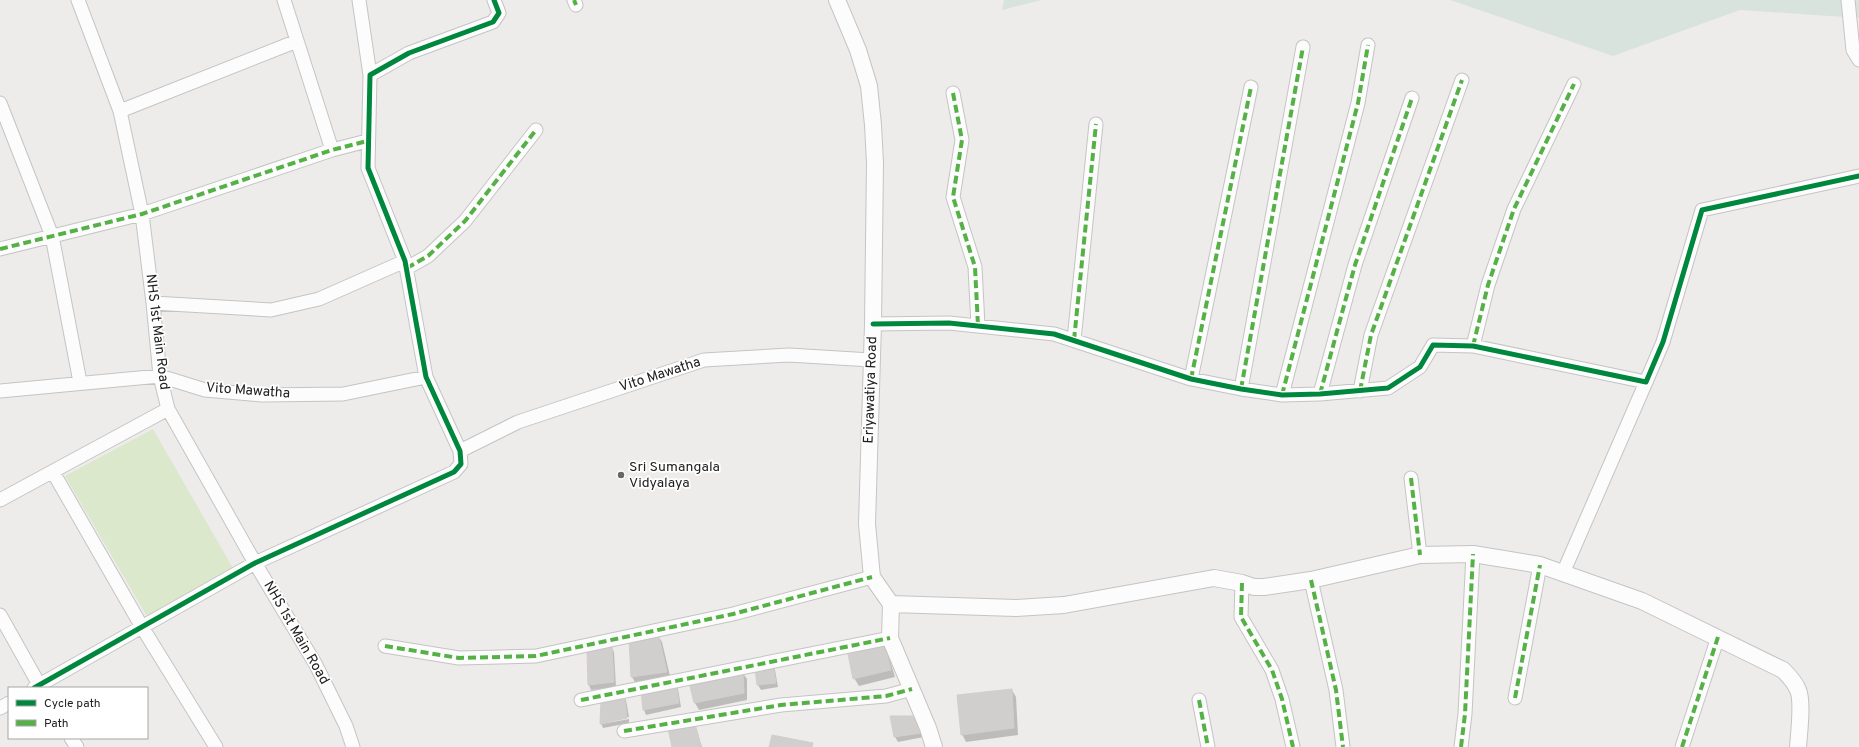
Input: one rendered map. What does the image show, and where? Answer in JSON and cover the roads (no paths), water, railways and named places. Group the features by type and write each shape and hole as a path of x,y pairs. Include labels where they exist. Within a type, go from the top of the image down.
{"street":[{"name":"NHS 1st Main Road","path":"79,0 120,111 142,214 160,376 168,409 255,563 316,665 346,726 353,747"},
{"path":"284,0 332,150"},
{"path":"0,615 38,687 255,563 454,472 461,464 460,451 426,377 406,264 368,168 367,141 370,75 359,0"},
{"path":"370,75 408,53 493,22 499,13 494,0"},
{"name":"Eriyawatiya Road","path":"837,0 858,50 869,86 875,163 873,324 867,524 872,577 891,604"},
{"path":"1848,0 1853,50 1859,60"},
{"path":"120,111 297,41"},
{"path":"1282,395 1358,103 1368,45"},
{"path":"1241,389 1303,47"},
{"path":"1360,391 1371,335 1462,80"},
{"path":"1473,346 1488,285 1514,209 1574,84"},
{"path":"1191,379 1251,87"},
{"path":"953,93 962,140 953,197 975,267 978,326"},
{"path":"1320,394 1355,265 1412,98"},
{"path":"0,103 52,236 80,382"},
{"path":"1074,340 1096,124"},
{"path":"153,303 271,310 319,299 428,256 465,221 536,130"},
{"path":"0,249 142,214 332,150 367,141"},
{"path":"1564,573 1664,342 1702,210 1859,176"},
{"path":"873,324 949,323 1054,334 1191,379 1282,395 1320,394 1388,388 1420,367 1433,345 1473,346 1646,382"},
{"name":"Vito Mawatha","path":"460,451 518,422 704,360 789,355 871,360"},
{"name":"Vito Mawatha","path":"0,391 80,382 160,376 205,390 262,395 343,394 426,377"},
{"path":"0,500 168,409"},
{"path":"53,472 142,627 216,747"},
{"path":"1411,478 1420,555"},
{"path":"1461,747 1473,554"},
{"path":"934,747 912,688 890,638 891,604 1016,608 1064,605 1214,578 1264,587 1311,580 1420,555 1473,554 1540,565 1642,601 1783,670 1793,680 1799,691 1800,719 1798,747"},
{"path":"1515,698 1540,565"},
{"path":"385,646 459,658 536,656 733,614 872,577"},
{"path":"1311,580 1336,690 1343,747"},
{"path":"1242,583 1241,617 1272,670 1282,698 1293,747"},
{"path":"1682,747 1718,637"},
{"path":"581,700 890,638"},
{"path":"624,731 781,705 886,696 912,688"},
{"path":"1199,700 1208,747"}],"place":[{"name":"Sri Sumangala Vidyalaya","path":"621,475"}]}
